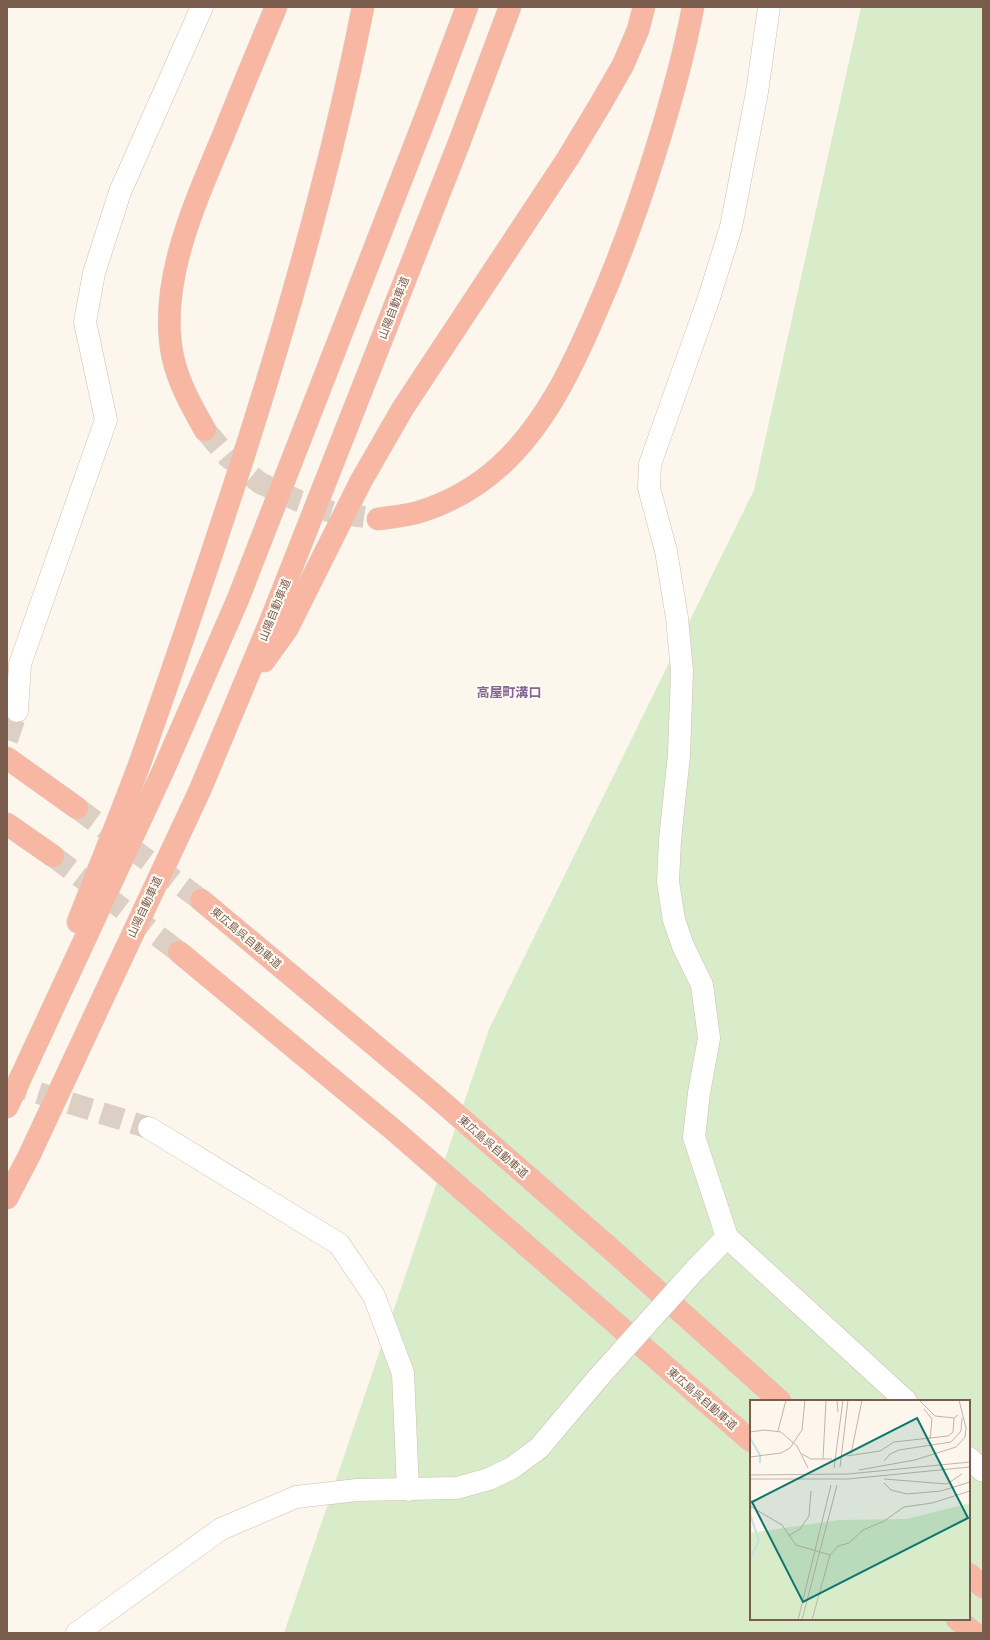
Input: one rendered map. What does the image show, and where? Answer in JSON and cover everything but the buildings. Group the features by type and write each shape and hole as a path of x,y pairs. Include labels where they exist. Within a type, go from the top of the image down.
{"highway":[{"path":"205,430 185,396 173,358 169,317 175,269 190,214 276,7"},
{"path":"7,1106 140,761 255,423 324,183 363,7"},
{"path":"7,1106 163,771 238,599 467,7"},
{"name":"山陽自動車道","path":"7,1198 29,1156 197,797 272,620 459,143 510,7"},
{"path":"238,699 287,629 361,481 402,408 568,158 600,105 623,65 638,30 644,7"},
{"path":"378,519 419,512 461,494 499,466 533,431 561,386 588,332 613,274 643,192 670,103 693,7"},
{"path":"7,758 77,808"},
{"path":"7,824 53,856"},
{"name":"東広島呉自動車道","path":"200,900 433,1094 612,1250 779,1400"},
{"name":"東広島呉自動車道","path":"179,952 396,1132 750,1441"},
{"path":"970,1575 983,1587"},
{"path":"959,1620 974,1633"}],"street":[{"path":"17,711 14,658 106,420 85,322 94,273 120,192 202,7"},
{"path":"769,7 757,92 731,227 709,298 650,464 649,488 666,551 677,618 682,671 679,755 670,840 668,882 674,920 683,946 702,985 709,1038 699,1093 694,1137 727,1237 905,1400"},
{"path":"149,1128 339,1244 374,1296 403,1373 408,1490"},
{"path":"77,1633 221,1529 296,1497 357,1490 457,1488 489,1479 512,1468 539,1448 598,1378 695,1270 727,1237"},
{"path":"970,1459 983,1471"}],"green space":[{"path":"861,7 983,7 983,1633 284,1633 489,1029 754,490"}],"tunnel":[{"path":"205,430 228,457 260,483 299,501 332,512 378,519"},
{"path":"7,740 17,711"},
{"path":"77,808 201,900"},
{"path":"53,856 179,952"},
{"path":"7,1083 149,1128"}],"district":[{"name":"高屋町溝口","path":"509,692"}]}
